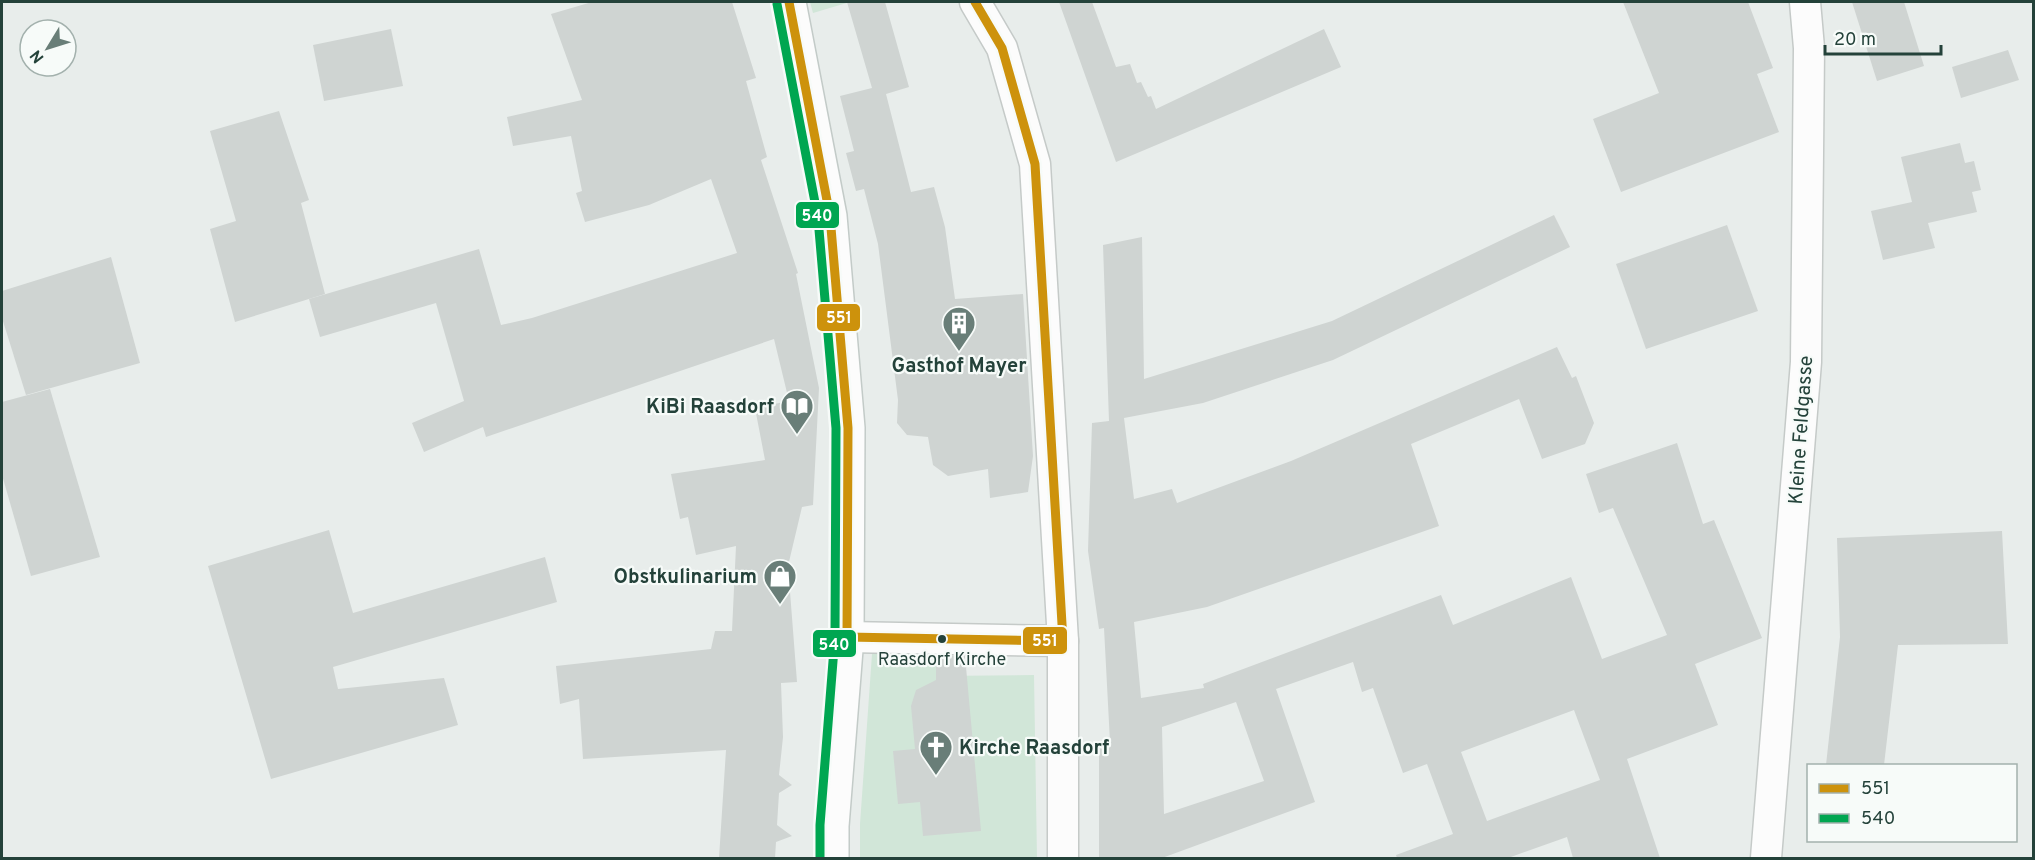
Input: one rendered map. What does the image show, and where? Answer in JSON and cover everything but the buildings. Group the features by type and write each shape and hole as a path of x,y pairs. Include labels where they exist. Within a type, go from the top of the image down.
{"main road":[{"path":"789,2 830,216 848,428 848,637 832,826 832,858"}],"street":[{"path":"975,2 1002,48 1035,164 1064,641 1063,858"},
{"name":"Kleine Feldgasse","path":"1766,858 1806,362 1809,48 1804,2"},
{"path":"848,637 1064,641"}],"green space":[{"path":"810,2 850,2 813,13"},
{"path":"936,650 936,676 1034,675 1037,858 860,858 860,824 872,654"}],"transit line":[{"name":"551","path":"789,2 830,216 848,428 847,637"},
{"name":"551","path":"975,2 1002,48 1035,164 1063,641"},
{"name":"540","path":"777,4 818,218 836,428 835,636 820,825 820,858"},
{"name":"551","path":"847,637 1063,641"}],"place":[{"name":"Gasthof Mayer","path":"959,352"},
{"name":"KiBi Raasdorf","path":"797,435"},
{"name":"Obstkulinarium","path":"780,605"},
{"name":"Raasdorf Kirche","path":"942,639"},
{"name":"Kirche Raasdorf","path":"936,776"}]}
